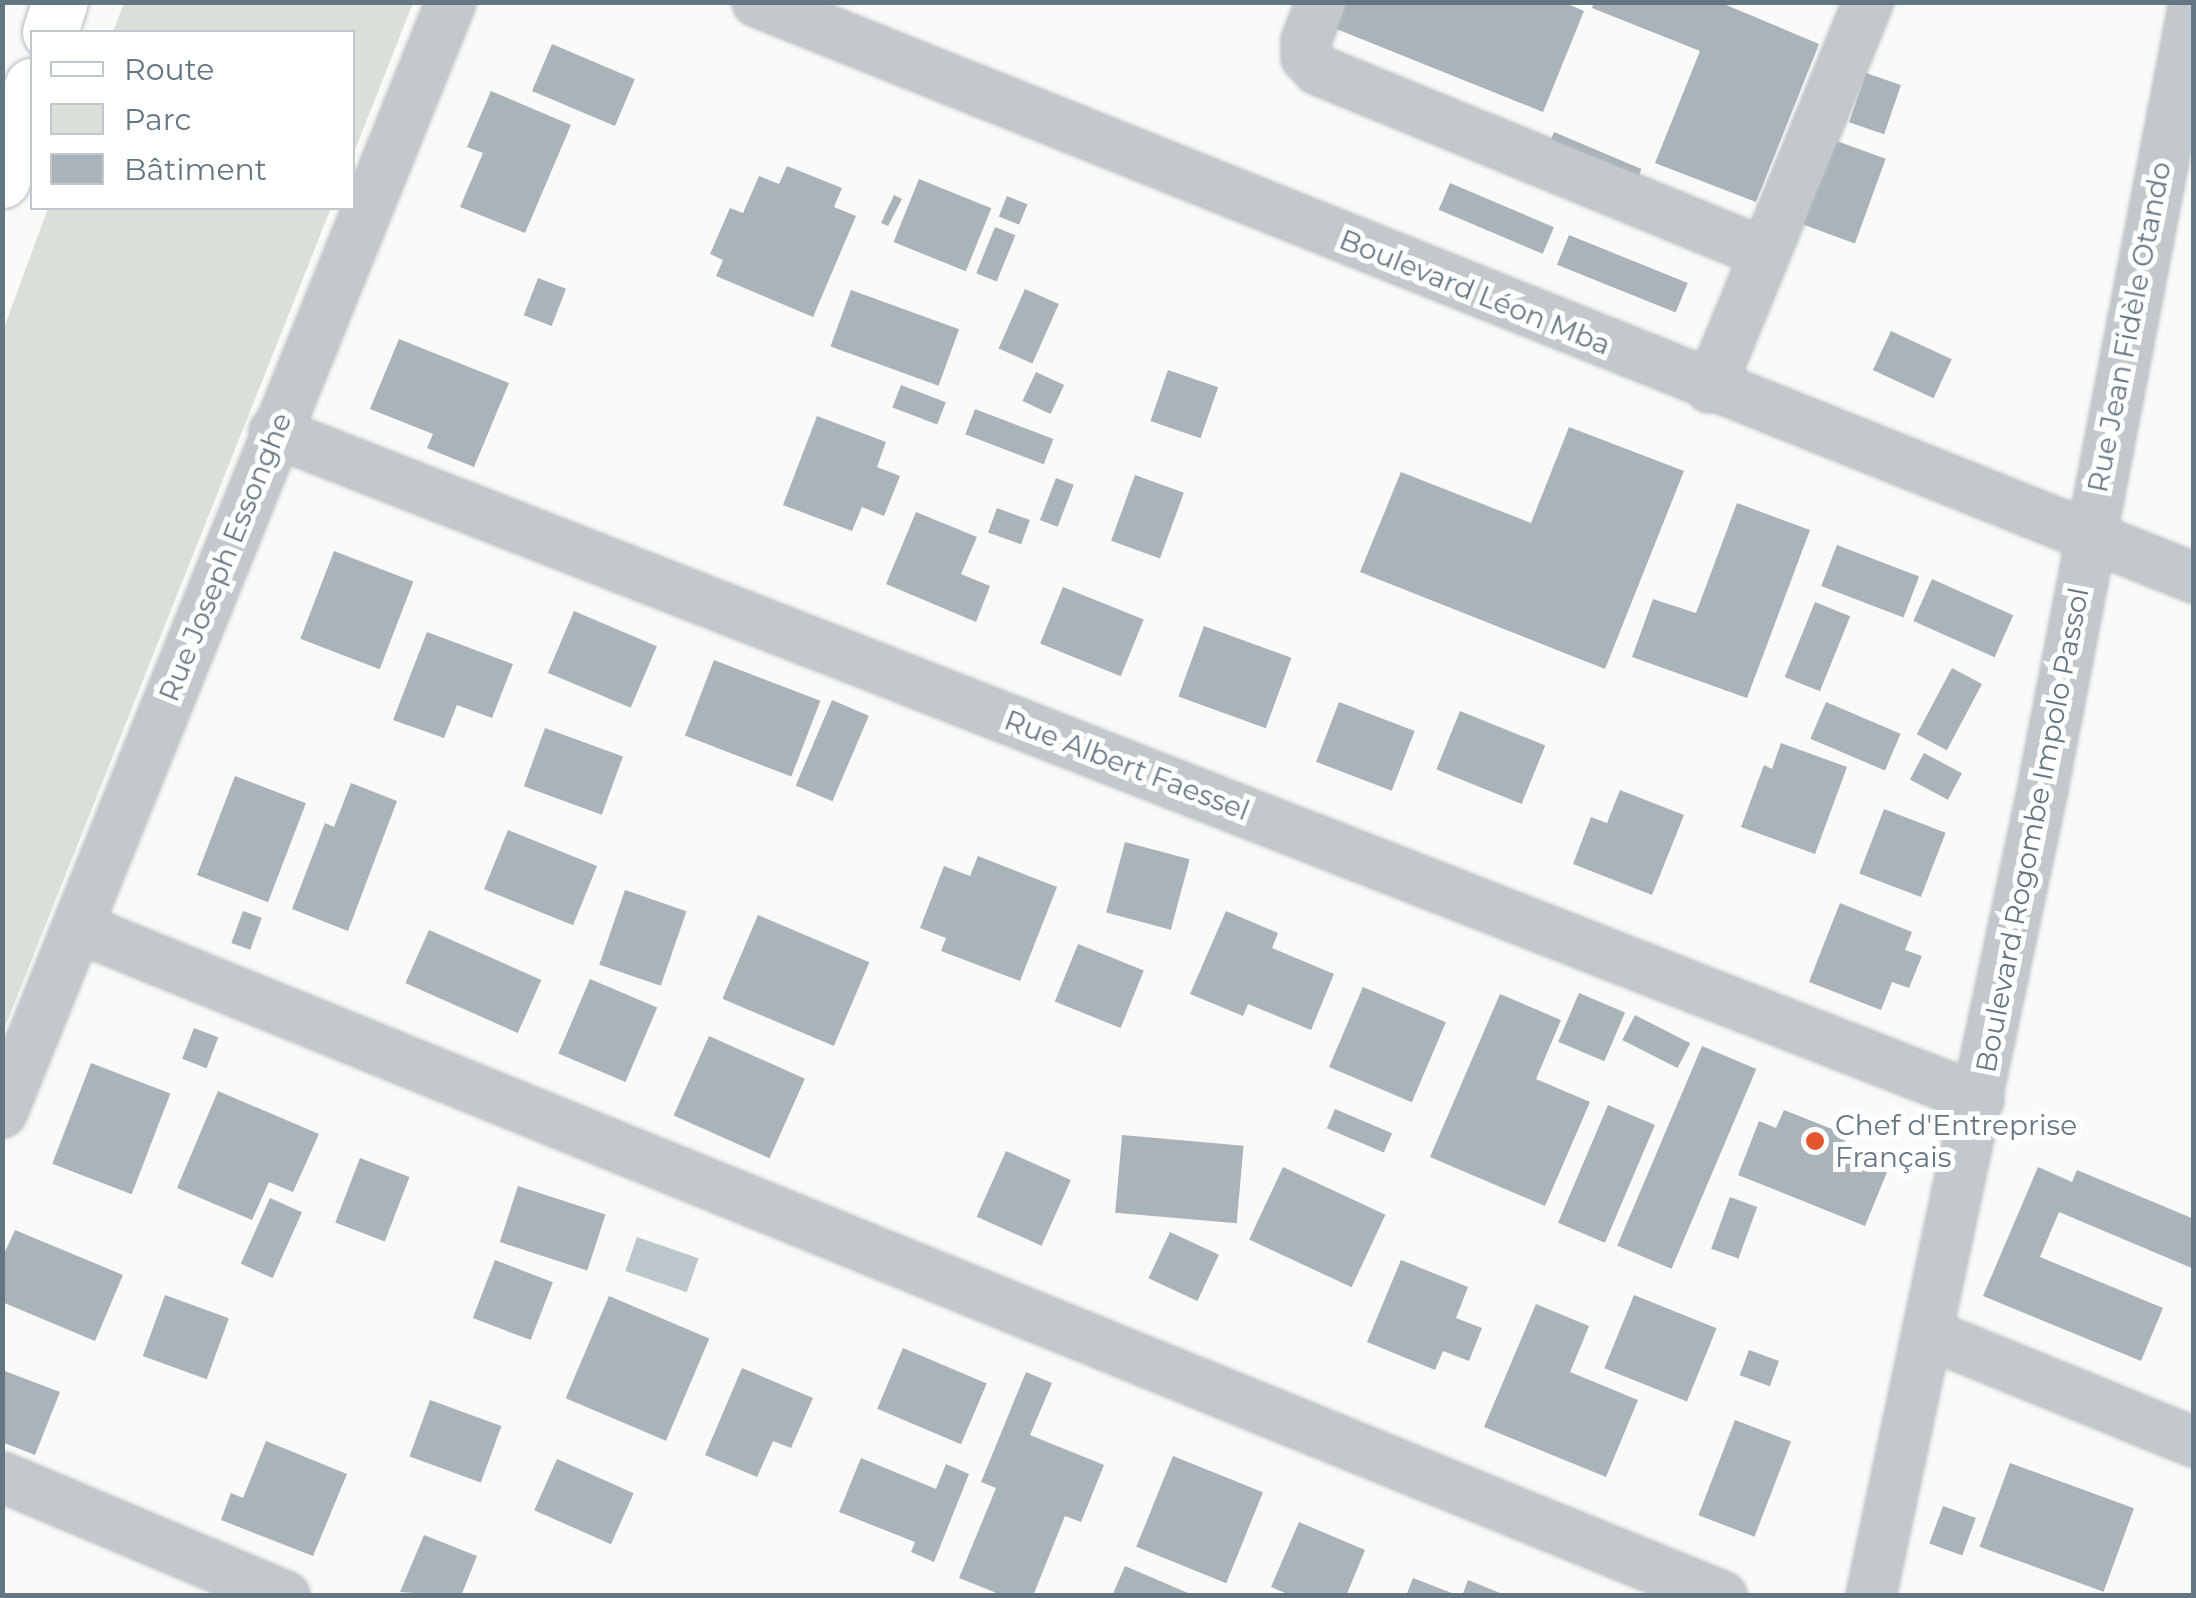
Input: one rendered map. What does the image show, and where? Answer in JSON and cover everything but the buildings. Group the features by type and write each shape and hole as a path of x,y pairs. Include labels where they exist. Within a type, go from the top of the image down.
{"main road":[{"path":"51,30 60,2"},
{"path":"2,180 30,92"}],"street":[{"name":"Rue Joseph Essonghe","path":"2,1113 451,2"},
{"name":"Boulevard Léon Mba","path":"757,2 1710,388 2089,533 2194,578"},
{"path":"1322,2 1306,41 1306,58 1318,70 1764,253"},
{"path":"1710,388 1868,2"},
{"name":"Rue Jean Fidèle Otando","path":"2089,533 2194,3"},
{"name":"Rue Albert Faessel","path":"274,432 1980,1099"},
{"name":"Boulevard Rogombe Impolo Passol","path":"1871,1596 1980,1099 2089,533"},
{"path":"79,928 1722,1596"},
{"path":"1929,1334 2194,1442"},
{"path":"2,1477 285,1596"}],"green space":[{"path":"124,2 413,3 355,150 355,30 114,30"},
{"path":"47,210 330,210 3,1032 3,331"}],"shaded area":[{"path":"637,1237 698,1258 687,1292 625,1271"}],"place":[{"name":"Chef d'Entreprise Français","path":"1815,1141"}]}
